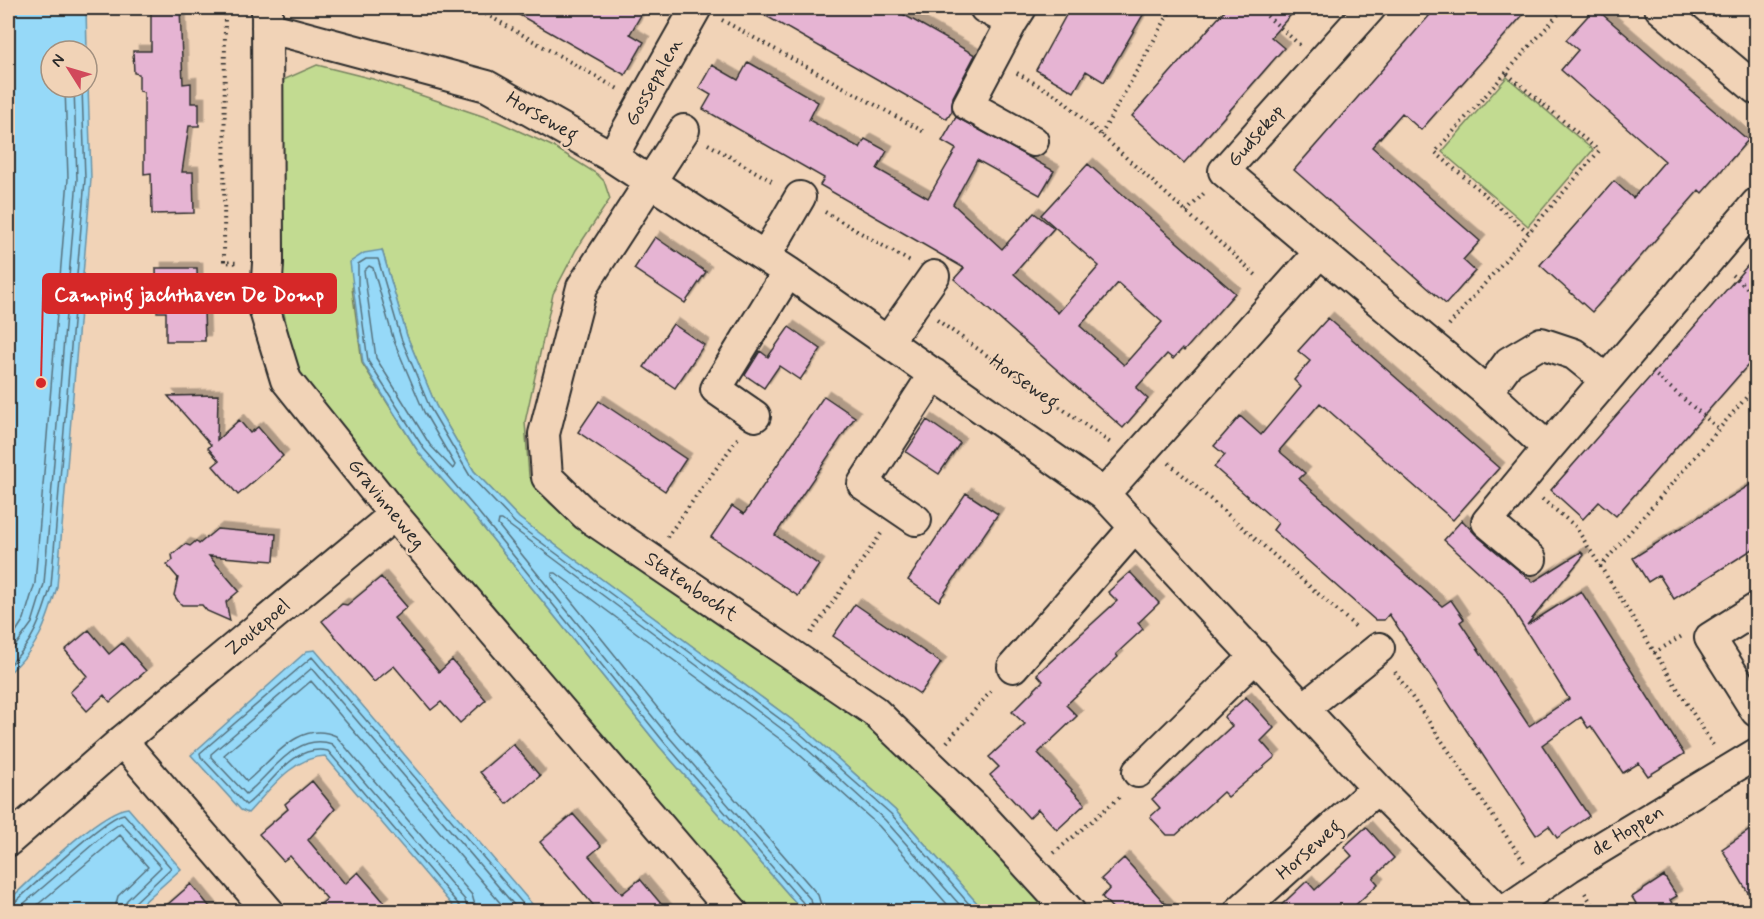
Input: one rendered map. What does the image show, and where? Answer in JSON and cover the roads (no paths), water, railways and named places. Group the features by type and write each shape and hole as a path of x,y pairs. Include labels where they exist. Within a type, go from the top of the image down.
{"street":[{"path":"985,8 1017,15 968,105 1033,141"},
{"name":"Gudsekop","path":"1370,8 1224,171 1487,392 1548,448"},
{"path":"1660,8 1756,89"},
{"name":"Gossepalen","path":"612,157 709,13"},
{"name":"Horseweg","path":"267,17 487,86 612,157 777,264 1104,494 1377,788 1501,912"},
{"name":"Gravinneweg","path":"267,17 268,263 265,311 286,380 394,515 732,912"},
{"name":"Statenbocht","path":"684,130 582,287 544,434 547,477 586,515 874,711 929,763 1070,912"},
{"path":"755,416 716,389 777,264 800,197"},
{"path":"1531,559 1487,522 1605,379 1756,204"},
{"path":"1104,494 1319,253"},
{"path":"888,341 934,276"},
{"path":"1487,392 1509,362 1541,343 1574,354 1605,379"},
{"path":"907,514 863,484 934,374"},
{"name":"Zoutepoel","path":"8,841 122,741 394,515"},
{"path":"1013,667 1136,526"},
{"path":"1756,609 1710,638 1756,711"},
{"path":"1304,708 1379,648"},
{"path":"1137,772 1256,656"},
{"path":"122,741 269,912"},
{"name":"de Hoppen","path":"1501,912 1569,867 1756,754"},
{"name":"Horseweg","path":"1240,911 1377,788"}],"water":[{"path":"8,8 86,8 87,39 39,39 39,99 88,99 91,179 57,587 40,635 27,655 8,674"},
{"path":"382,250 407,336 436,406 474,471 519,518 807,731 895,810 984,911 803,911 659,746 470,511 419,453 363,363 350,262 364,253"},
{"path":"315,650 538,911 457,911 325,756 302,762 292,769 248,813 241,810 191,755 307,651"},
{"path":"128,808 181,869 134,911 8,911 8,901 66,847 101,820"}],"place":[{"name":"Camping jachthaven De Domp","path":"41,383"}]}
